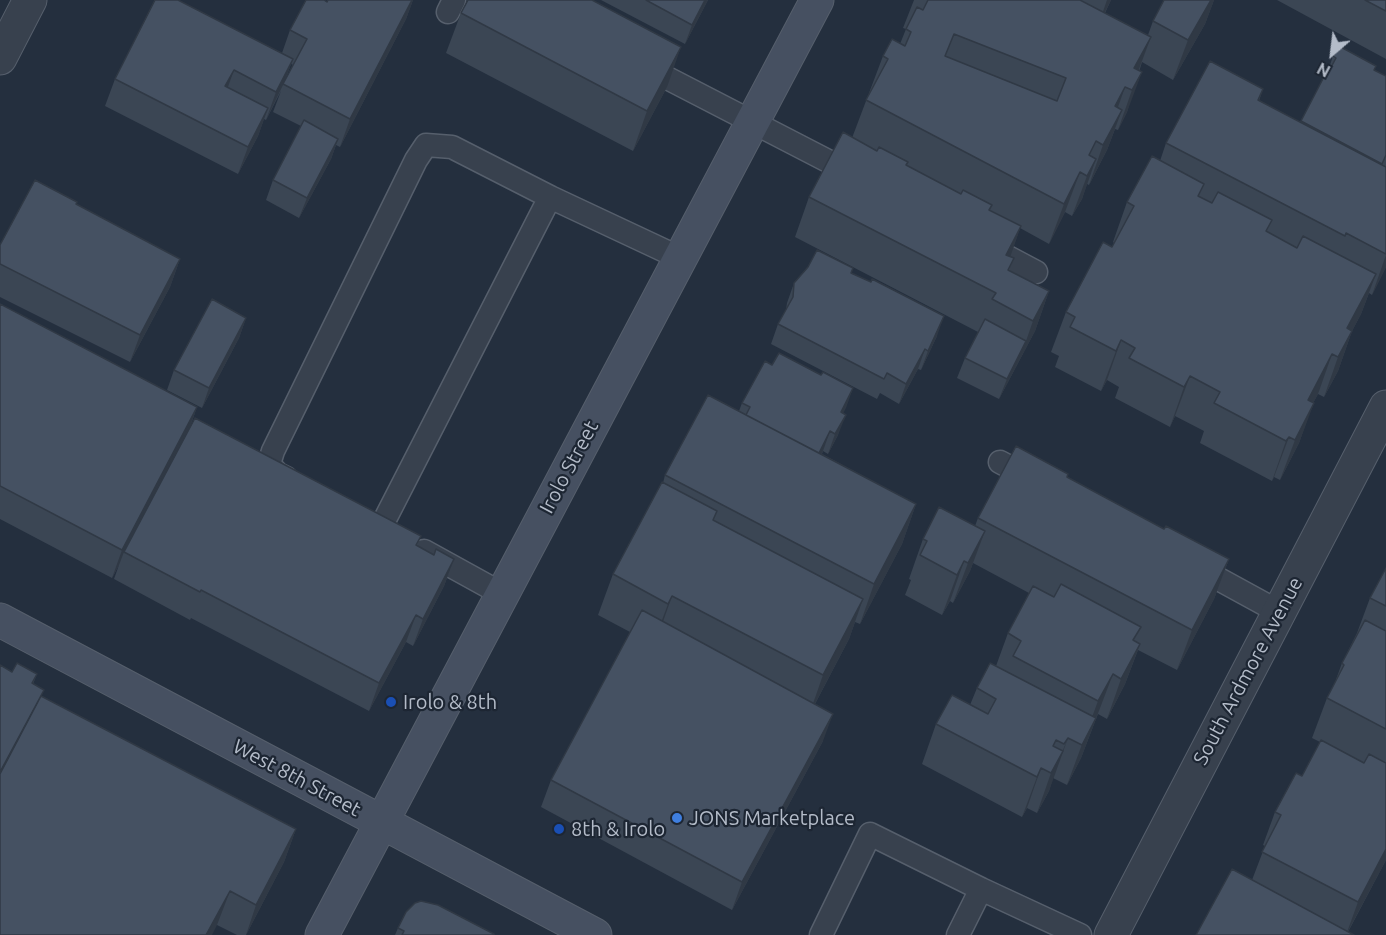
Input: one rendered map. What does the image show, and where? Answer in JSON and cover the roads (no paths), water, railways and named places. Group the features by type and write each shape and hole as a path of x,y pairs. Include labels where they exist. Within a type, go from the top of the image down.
{"main road":[{"name":"Irolo Street","path":"322,935 817,0"},
{"name":"West 8th Street","path":"0,621 595,935"}],"street":[{"path":"0,58 30,0"},
{"name":"South Ardmore Avenue","path":"1111,935 1386,407"}],"lane":[{"path":"619,53 875,186"},
{"path":"309,490 278,474 269,464 273,451 416,160 426,145 452,147 550,197 680,258"},
{"path":"381,527 550,197"},
{"path":"966,234 1036,272"},
{"path":"1000,462 1052,489"},
{"path":"360,516 502,594"},
{"path":"1176,556 1279,612"},
{"path":"821,935 870,834 1080,935"},
{"path":"958,935 981,889"}],"place":[{"name":"Irolo & 8th","path":"391,702"},
{"name":"JONS Marketplace","path":"677,818"},
{"name":"8th & Irolo","path":"559,829"}]}
